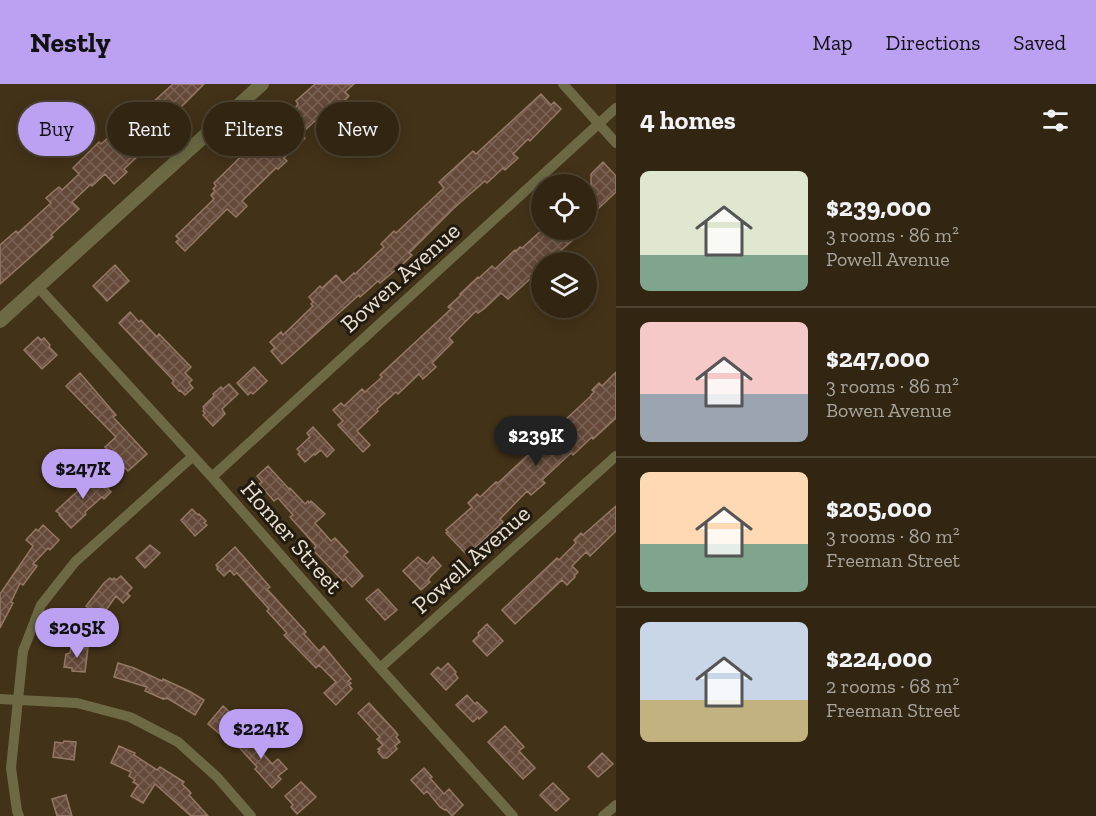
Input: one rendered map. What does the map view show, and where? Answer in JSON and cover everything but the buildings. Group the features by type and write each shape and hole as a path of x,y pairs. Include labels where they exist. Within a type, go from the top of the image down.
{"street":[{"path":"563,84 616,143"},
{"path":"0,321 253,87"},
{"name":"Bowen Avenue","path":"212,477 616,108"},
{"name":"Homer Street","path":"38,287 212,477 513,816"},
{"name":"Powell Avenue","path":"380,668 616,456"},
{"path":"19,816 11,768 23,651 41,605 75,562 192,457"},
{"path":"0,699 77,703 130,717 178,742 217,777 251,816"},
{"path":"603,816 616,804"}]}
